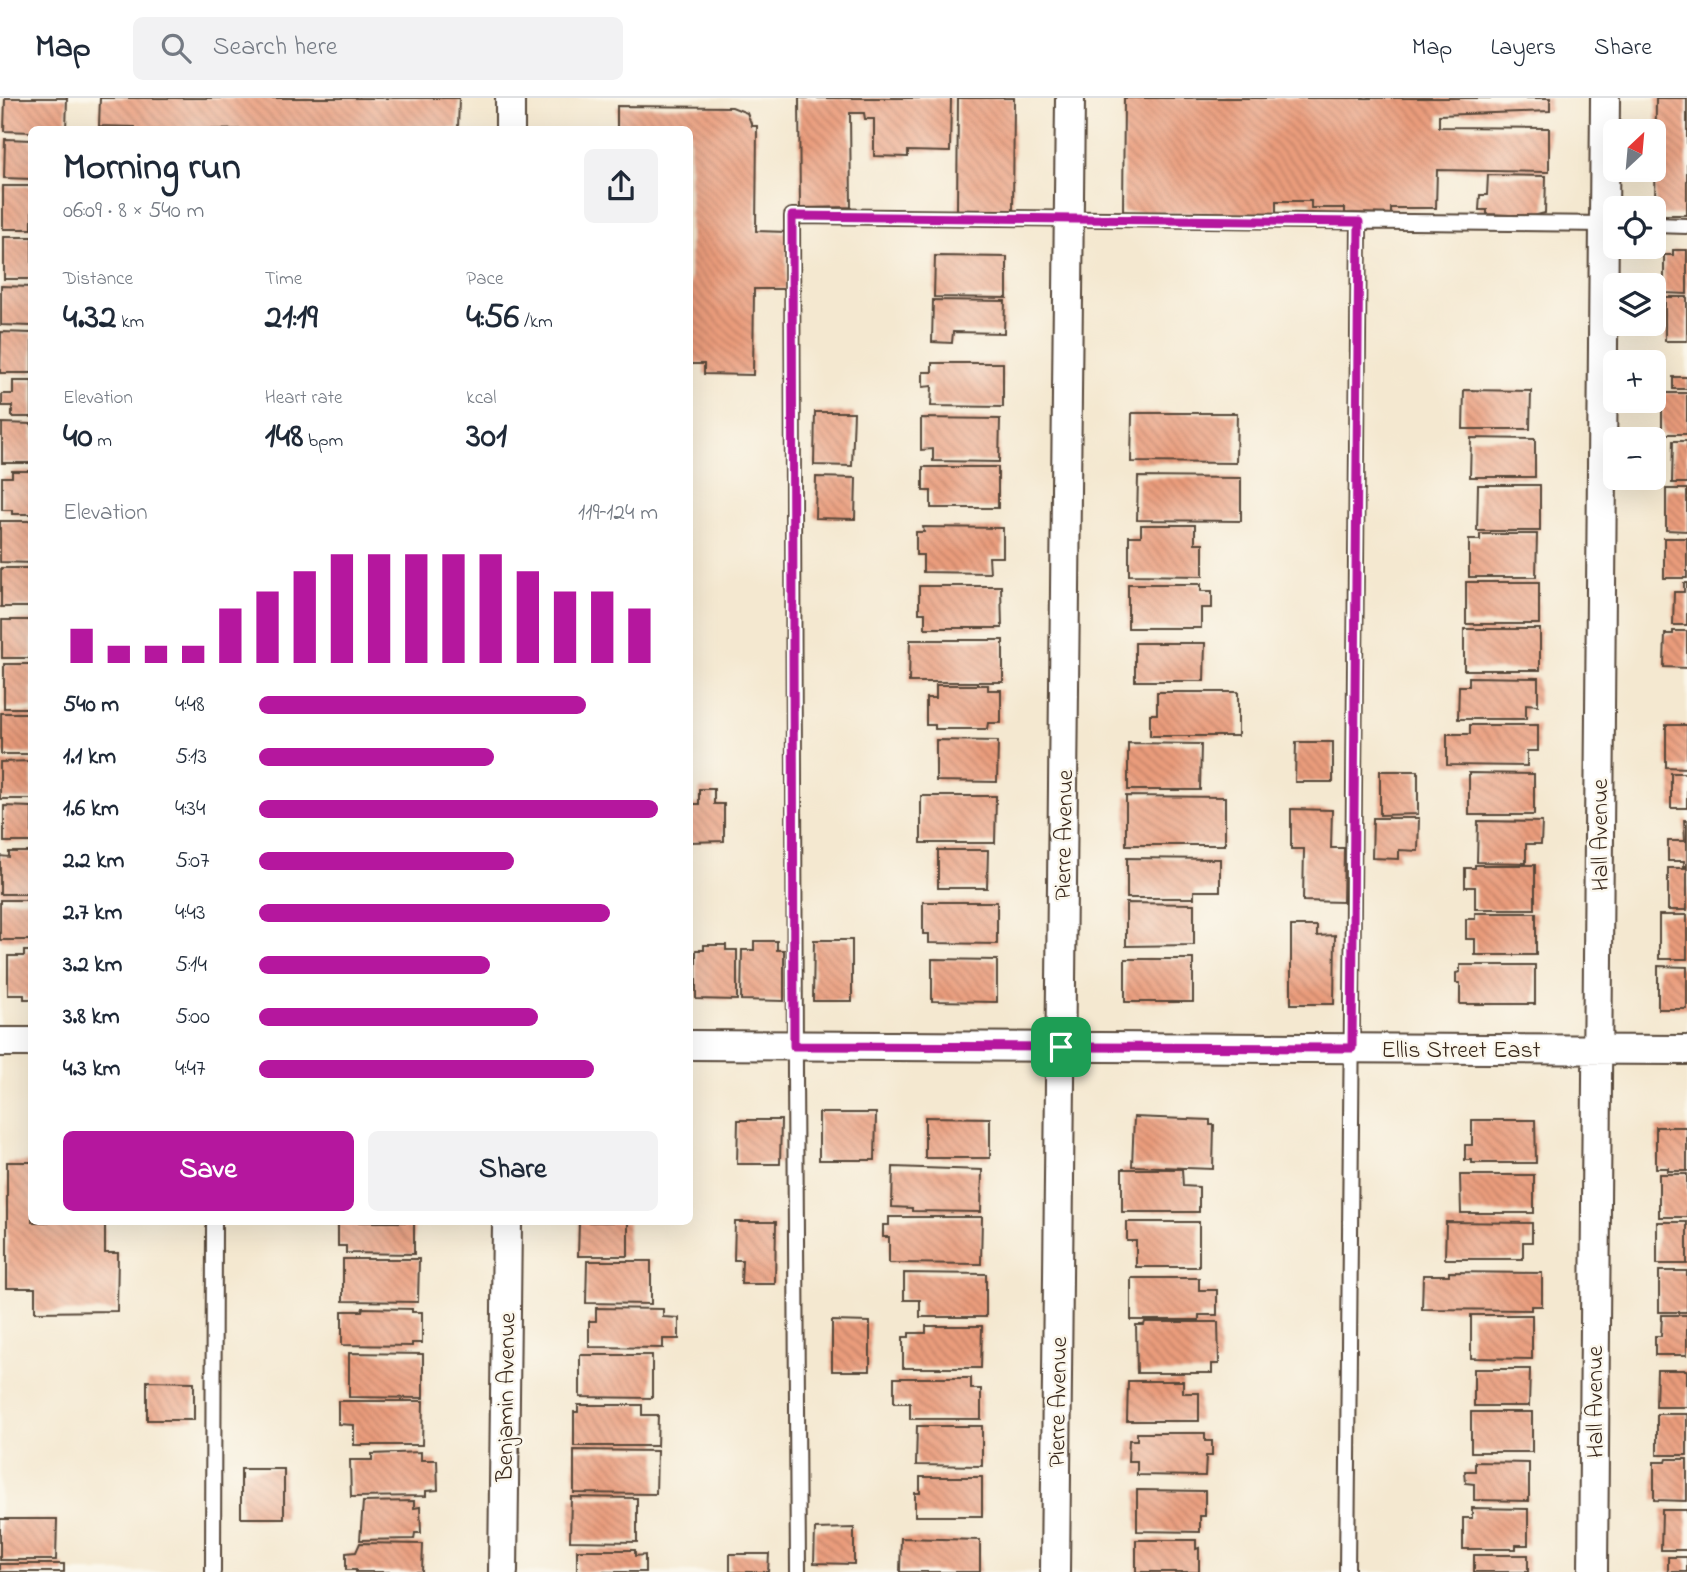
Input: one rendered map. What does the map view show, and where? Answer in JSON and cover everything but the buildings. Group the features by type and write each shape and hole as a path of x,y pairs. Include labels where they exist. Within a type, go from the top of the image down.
{"street":[{"path":"510,98 510,126"},
{"name":"Pierre Avenue","path":"1055,1572 1070,98"},
{"name":"Hall Avenue","path":"1605,98 1608,196"},
{"name":"Hall Avenue","path":"1593,1572 1597,1049 1608,259"},
{"path":"0,1042 28,1042"},
{"name":"Ellis Street East","path":"693,1045 1687,1050"},
{"name":"Benjamin Avenue","path":"503,1572 507,1225"}],"lane":[{"path":"798,1572 792,216 1603,224"},
{"path":"1347,1572 1359,222"},
{"path":"1666,225 1687,226"},
{"path":"212,1572 214,1225"}],"route":[{"path":"792,216 1359,222 1352,1048 1061,1047 794,1046 792,216"}]}
